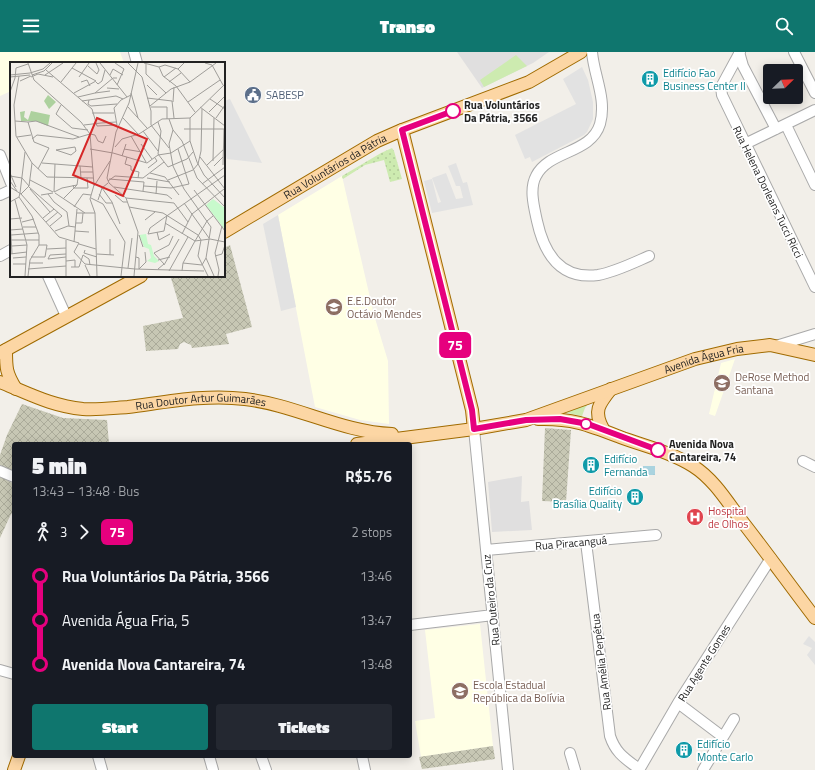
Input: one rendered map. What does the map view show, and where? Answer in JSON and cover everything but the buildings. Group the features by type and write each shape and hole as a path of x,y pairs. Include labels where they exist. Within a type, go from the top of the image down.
{"main road":[{"name":"Rua Voluntários da Pátria","path":"225,231 363,148 402,130 529,82 581,52"},
{"path":"402,130 472,410 474,429"},
{"path":"16,389 6,370 3,352 134,278"},
{"name":"Avenida Água Fria","path":"526,420 595,394 710,355 757,346 776,346 815,355"},
{"name":"Rua Doutor Artur Guimarães","path":"0,382 39,399 84,409 111,408 198,397 220,396 246,399 285,408 362,431 393,434 400,439"},
{"path":"603,430 597,417 598,407 611,389"},
{"path":"375,442 474,429 526,420 547,419 575,421 671,455 693,466 720,492 815,618"},
{"path":"14,770 18,758"}],"street":[{"path":"134,52 137,62"},
{"path":"592,52 593,64 601,91 602,111 600,125 589,141 551,161 535,176 533,201 539,230 552,259 562,267 583,275 598,274 616,270 649,256"},
{"path":"739,52 744,66 776,129"},
{"name":"Rua Helena Dorleans Tucci Ricci","path":"739,52 721,87 722,95 815,288"},
{"path":"794,52 815,92"},
{"path":"745,144 815,110"},
{"path":"786,125 815,185"},
{"path":"5,158 10,178"},
{"path":"0,195 10,190"},
{"path":"0,256 10,251"},
{"path":"48,277 66,316"},
{"path":"776,346 815,334"},
{"name":"Rua Outeiro da Cruz","path":"474,429 508,770"},
{"path":"803,461 815,467"},
{"path":"0,470 12,476"},
{"name":"Rua Piracanguá","path":"486,550 656,535"},
{"name":"Rua Amélia Perpétua","path":"586,542 610,736 613,746 619,754 639,770"},
{"name":"Rua Agente Gomes","path":"639,770 678,703 771,558"},
{"path":"412,625 493,615"},
{"path":"0,670 12,673"},
{"path":"678,703 723,737"},
{"path":"703,770 734,720"},
{"path":"570,753 575,770"},
{"path":"99,758 102,770"},
{"path":"210,758 213,770"},
{"path":"262,758 266,770"},
{"path":"362,758 365,770"}],"shaded area":[{"path":"0,52 120,52 124,62 10,62 10,91 0,96"},
{"path":"457,52 549,52 533,63 482,88"},
{"path":"582,67 588,80 593,102 593,119 587,132 532,162 530,157 525,159 515,135 576,104 563,79"},
{"path":"230,99 262,163 227,159 225,153 225,101"},
{"path":"456,163 463,183 467,182 473,205 432,213 424,181 432,179 438,203 441,202 432,178 446,173 456,199 463,198 460,186 456,186 448,166"},
{"name":"E.E.Doutor Octávio Mendes","path":"342,176 374,315 388,361 389,424 360,420 315,407 278,215"},
{"path":"278,215 296,307 281,311 263,224"},
{"path":"230,245 252,327 226,334 229,344 192,348 191,345 184,342 180,344 178,349 146,351 143,326 183,318 171,278 225,277 225,248"},
{"name":"DeRose Method Santana","path":"735,359 715,416 709,414 721,363"},
{"path":"22,404 63,418 107,420 109,442 12,442 12,471 0,465 0,455 7,435"},
{"path":"545,428 571,430 566,502 542,501"},
{"path":"0,476 12,483 12,513 0,538"},
{"path":"522,476 521,502 529,501 532,530 492,532 488,482"},
{"name":"Escola Estadual República da Bolívia","path":"480,624 493,746 421,757 415,721 435,718 425,630"},
{"path":"809,636 815,642 815,665 807,655 812,648 803,644"},
{"path":"493,746 495,759 422,769 419,757"}],"green space":[{"path":"516,55 527,66 484,87 480,80"},
{"path":"392,148 402,179 390,182 384,160 365,165 343,179 342,176"},
{"path":"589,403 582,416 562,412"}],"water":[{"path":"643,466 655,466 655,475 643,475"}],"bus line":[{"name":"75","path":"453,111 402,130 472,410 474,429 526,420 560,419 588,424 658,450"}],"place":[{"name":"Edifício Fao Business Center II","path":"650,79"},
{"name":"SABESP","path":"253,95"},
{"name":"Rua Voluntários Da Pátria, 3566","path":"453,111"},
{"name":"E.E.Doutor Octávio Mendes","path":"334,307"},
{"name":"DeRose Method Santana","path":"722,383"},
{"name":"Avenida Nova Cantareira, 74","path":"658,450"},
{"name":"Edifício Fernanda","path":"591,465"},
{"name":"Edifício Brasília Quality","path":"635,497"},
{"name":"Hospital de Olhos","path":"695,517"},
{"name":"Escola Estadual República da Bolívia","path":"460,691"},
{"name":"Edifício Monte Carlo","path":"684,750"}]}
